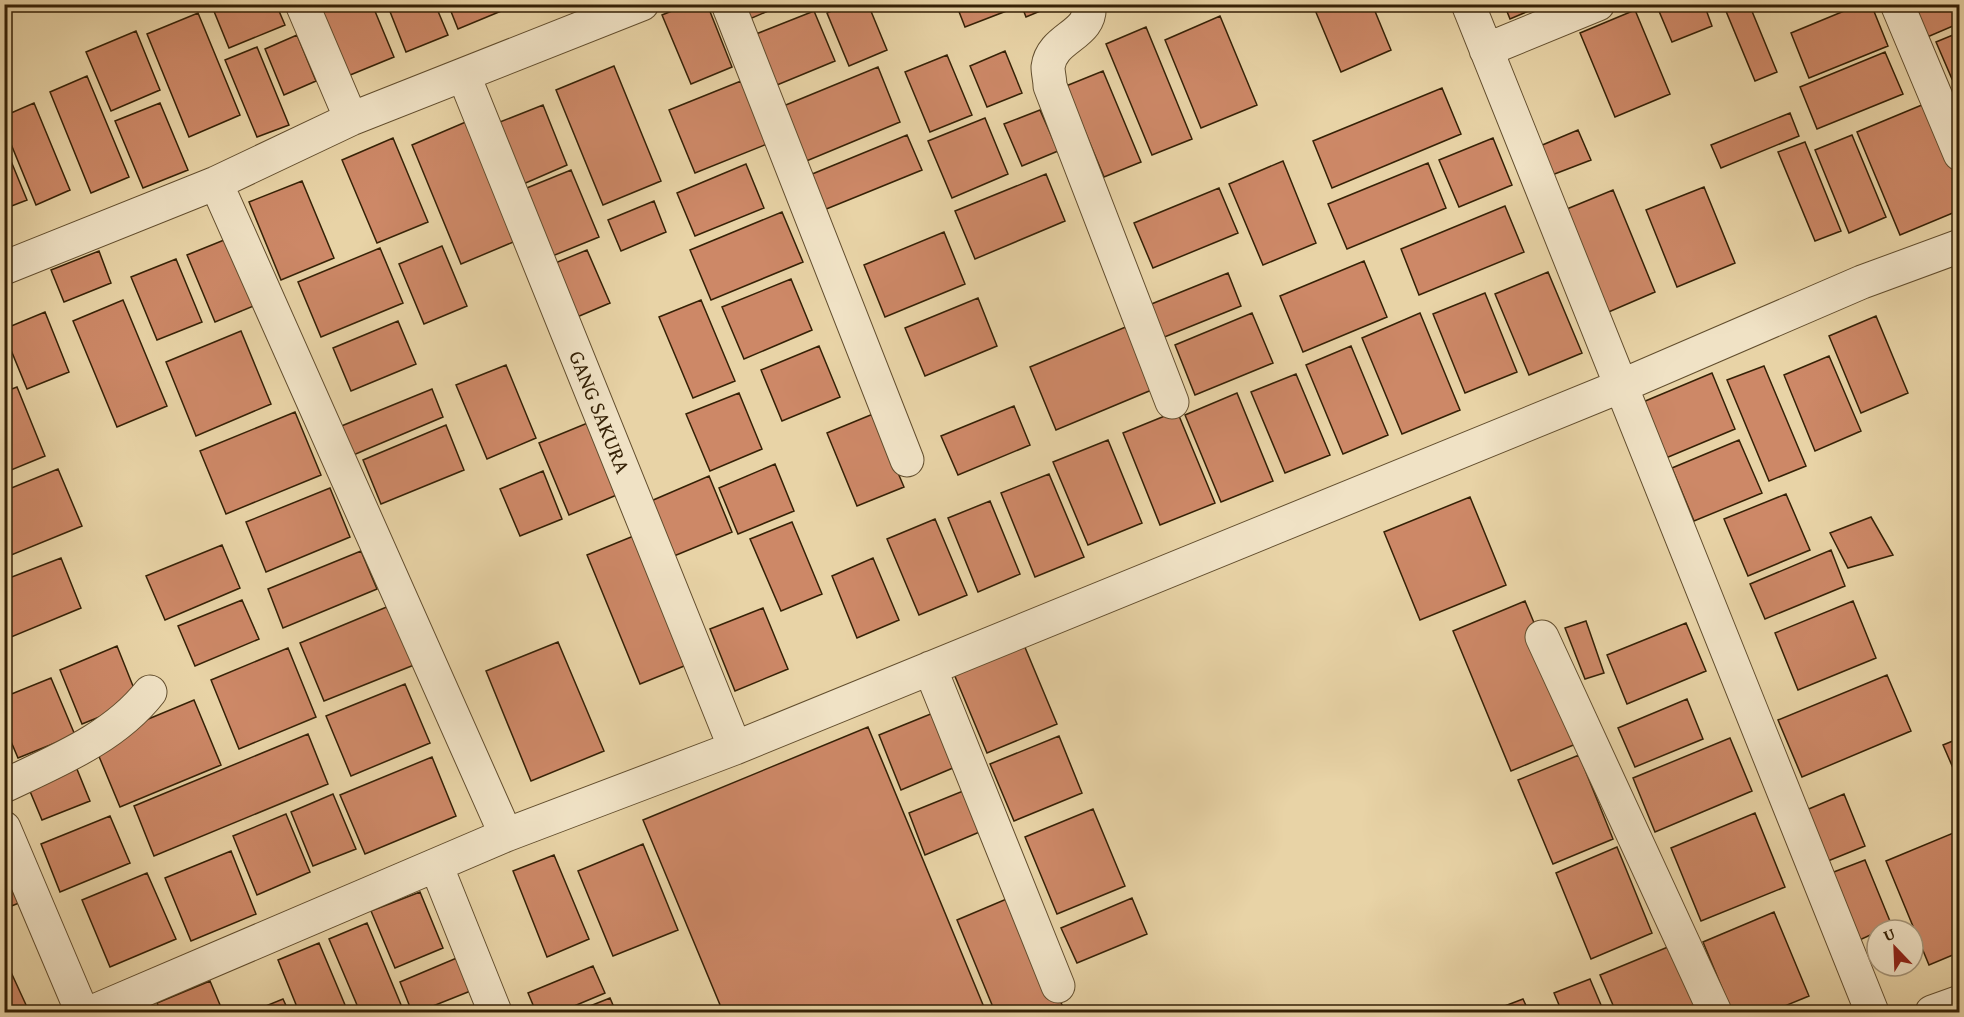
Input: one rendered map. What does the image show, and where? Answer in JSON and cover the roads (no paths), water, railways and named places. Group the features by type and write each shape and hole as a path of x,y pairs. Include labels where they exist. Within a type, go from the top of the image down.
{"street":[{"path":"302,4 351,119"},
{"path":"4,268 216,183 351,119 642,4"},
{"path":"728,4 908,460"},
{"path":"1089,4 1087,22 1058,45 1052,55 1048,67 1050,86 1173,402"},
{"path":"1468,4 1872,1012"},
{"path":"1486,50 1598,4"},
{"path":"1897,4 1959,154"},
{"name":"GANG SAKURA","path":"464,76 735,748"},
{"path":"216,183 507,835"},
{"path":"92,1012 507,835 735,748 1621,386 1862,282 1959,246"},
{"path":"1542,637 1715,1012"},
{"path":"930,668 1058,986"},
{"path":"4,786 105,734 142,702 150,692"},
{"path":"4,828 82,1012"},
{"path":"435,865 495,1012"},
{"path":"1932,1012 1959,1002"}]}
